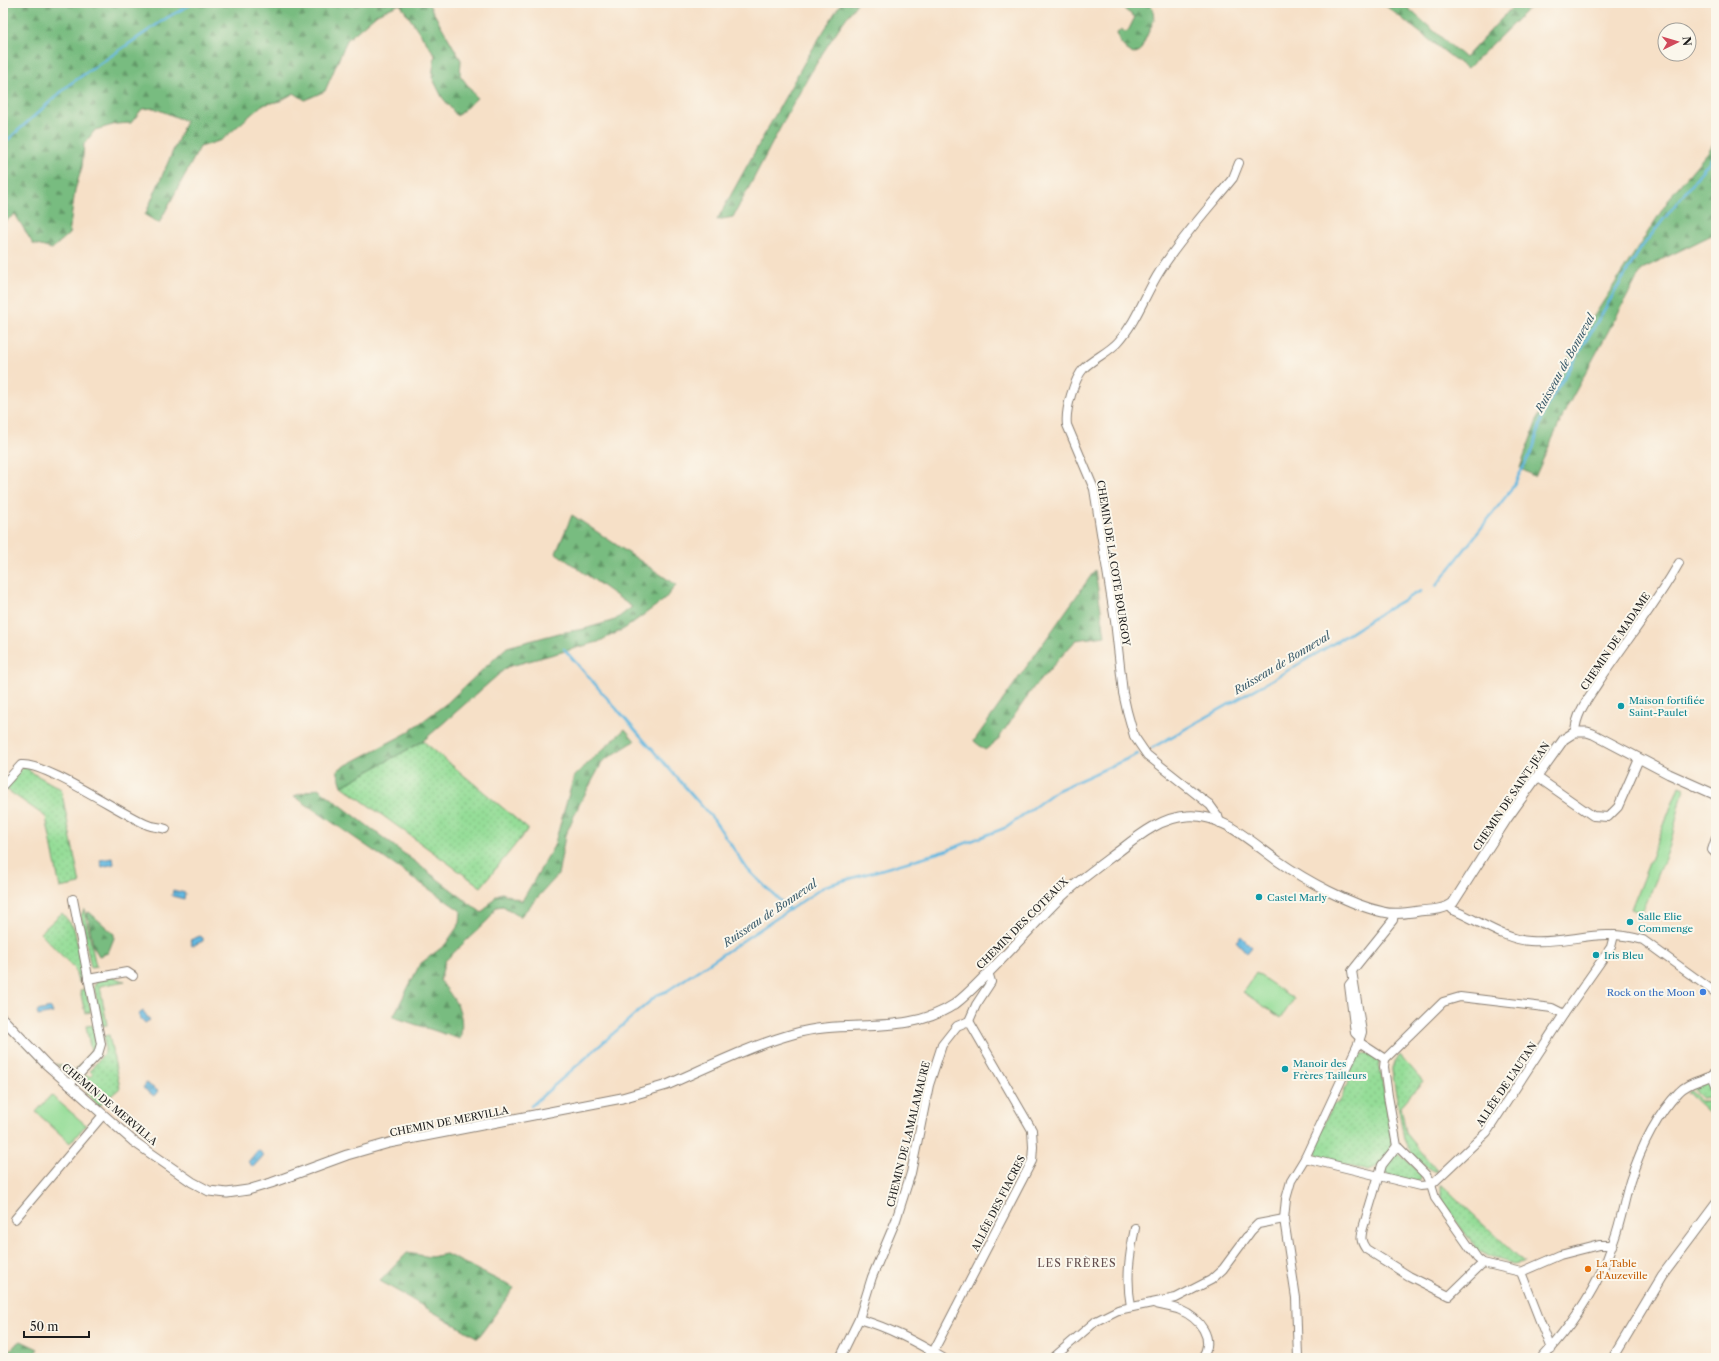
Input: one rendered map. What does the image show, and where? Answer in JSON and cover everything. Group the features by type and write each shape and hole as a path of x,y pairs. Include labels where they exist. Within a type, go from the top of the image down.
{"street":[{"name":"CHEMIN DE LA COTE BOURGOY","path":"1220,822 1215,810 1147,755 1134,736 1123,692 1114,620 1094,489 1067,425 1066,416 1070,399 1085,368 1118,342 1134,320 1158,273 1169,257 1233,178 1239,163"},
{"name":"CHEMIN DE MADAME","path":"1575,732 1576,721 1582,709 1622,646 1679,563"},
{"path":"1575,732 1587,732 1593,734 1639,759 1716,795"},
{"name":"CHEMIN DE SAINT-JEAN","path":"1450,906 1458,898 1506,820 1564,739 1575,732"},
{"path":"1537,777 1593,816 1608,817 1618,807 1639,759"},
{"path":"3,785 21,765 28,764 62,779 148,825 166,828"},
{"name":"CHEMIN DES COTEAUX","path":"953,1005 966,996 1073,886 1129,844 1156,826 1171,819 1189,815 1220,822 1232,828 1278,861 1332,892 1366,907 1394,913 1450,906"},
{"path":"1716,838 1712,850 1716,854"},
{"path":"69,1085 98,1054 101,1044 73,899"},
{"path":"1450,906 1453,910 1514,938 1528,941 1543,942 1601,934 1614,934 1643,940 1716,993"},
{"path":"1298,1358 1296,1298 1284,1219 1291,1181 1305,1158 1362,1032 1356,985 1352,980 1352,972 1392,920 1394,913"},
{"name":"ALLÉE DE L'AUTAN","path":"1431,1185 1487,1132 1564,1014 1611,947 1614,934"},
{"path":"88,979 127,972 133,976"},
{"path":"969,1021 976,1006 991,982 988,972"},
{"path":"1564,1014 1552,1008 1460,997 1443,1002 1385,1059 1384,1067 1387,1089 1397,1146 1416,1164 1431,1185 1435,1198 1471,1251 1483,1263 1521,1272 1560,1255 1600,1245 1612,1245"},
{"name":"CHEMIN DE MERVILLA","path":"3,1019 46,1064 133,1141 192,1182 209,1191 227,1193 248,1190 271,1183 348,1155 389,1143 640,1093 667,1084 793,1034 816,1029 903,1024 936,1014 953,1005"},
{"name":"CHEMIN DE LAMALAMAURE","path":"840,1358 859,1319 872,1277 896,1220 911,1173 929,1085 942,1045 957,1026 969,1021"},
{"name":"ALLÉE DES FIACRES","path":"933,1352 1032,1161 1032,1130 969,1021"},
{"path":"1359,1040 1385,1059"},
{"path":"1542,1358 1570,1326 1601,1272 1612,1245 1630,1180 1645,1143 1662,1112 1679,1092 1699,1079 1714,1074 1716,1085"},
{"path":"15,1219 104,1115"},
{"path":"1397,1146 1382,1165 1361,1238 1366,1249 1409,1276 1449,1296 1483,1263"},
{"path":"1305,1158 1379,1178 1420,1186 1431,1185"},
{"path":"1613,1358 1659,1280 1716,1204"},
{"path":"1053,1358 1096,1321 1118,1310 1176,1298 1211,1280 1223,1269 1251,1231 1258,1224 1284,1219"},
{"path":"1131,1308 1127,1286 1129,1259 1135,1228"},
{"path":"1521,1272 1551,1349"},
{"path":"1152,1303 1180,1310 1199,1323 1208,1338 1206,1352 1202,1358"},
{"path":"859,1319 885,1327 943,1358"}],"green space":[{"path":"8,3 428,3 461,60 460,75 477,98 457,116 442,97 432,77 435,55 400,4 377,14 347,40 325,91 305,100 294,93 280,101 262,105 222,140 200,147 159,223 145,215 186,121 154,108 142,109 131,123 116,124 95,130 84,144 82,167 75,190 69,234 52,249 33,244 15,214 3,223 3,15"},
{"path":"841,3 857,3 822,53 791,107 733,217 717,220 804,63"},
{"path":"1125,3 1146,3 1153,8 1154,20 1140,51 1133,54 1122,45 1117,33 1122,29 1124,32 1128,31 1135,17 1125,10"},
{"path":"1382,3 1402,3 1465,58 1516,3 1534,3 1467,69"},
{"path":"1716,139 1716,233 1642,269 1566,409 1535,477 1520,468 1545,398 1585,330 1673,193 1708,152"},
{"path":"572,515 676,585 664,600 624,629 598,642 507,667 423,741 342,786 337,770 407,733 447,703 507,647 559,633 584,629 615,620 632,607 556,553"},
{"path":"1095,570 1105,636 1076,640 1033,688 997,741 985,750 974,741"},
{"path":"625,729 635,741 603,761 579,805 565,836 558,875 520,917 503,906 496,907 489,919 445,961 440,980 458,1007 462,1021 460,1039 393,1017 420,964 445,945 460,923 461,911 294,796 318,788 482,913 497,895 502,893 522,901 554,846 574,776"},
{"path":"423,741 528,829 481,887 342,786"},
{"path":"30,766 29,771 61,789 80,884 60,888 46,817 3,787 22,768"},
{"path":"1679,786 1684,788 1669,849 1642,913 1631,909"},
{"path":"84,909 96,967 91,968 81,916"},
{"path":"89,912 114,934 114,938 108,953 99,956 93,946 87,913"},
{"path":"62,913 74,928 85,980 78,982 75,969 40,933"},
{"path":"1256,973 1294,999 1281,1018 1243,992"},
{"path":"112,977 125,981 100,986 107,1025 102,1026 94,986 98,980"},
{"path":"86,989 91,1012 85,1013 80,990"},
{"path":"93,1025 96,1046 89,1060 78,1072 76,1070 91,1052 86,1026"},
{"path":"109,1035 120,1088 99,1106 86,1090 84,1077 87,1075 90,1077 93,1074 90,1071 105,1052 104,1036"},
{"path":"1369,1053 1378,1058 1392,1143 1389,1152 1383,1160 1376,1167 1368,1171 1319,1158 1313,1147 1333,1104 1339,1103 1348,1082 1346,1078 1356,1057"},
{"path":"1400,1055 1423,1081 1401,1106 1406,1133 1438,1172 1428,1168 1418,1160 1409,1149 1404,1139 1392,1071 1392,1067"},
{"path":"55,1064 76,1070 69,1072"},
{"path":"1704,1082 1711,1085 1715,1091 1710,1097 1701,1098 1693,1088 1698,1083"},
{"path":"1690,1089 1700,1101 1710,1101 1716,1104 1716,1119 1687,1092"},
{"path":"51,1095 86,1125 70,1143 36,1112"},
{"path":"1399,1153 1422,1175 1420,1181 1418,1182 1387,1175 1384,1167 1395,1154"},
{"path":"1441,1184 1524,1262 1513,1264 1490,1257 1477,1250 1441,1200"},
{"path":"407,1253 431,1257 446,1254 514,1288 478,1338 380,1281"},
{"path":"21,1341 38,1349 35,1353 27,1357 3,1358 14,1347"}],"water":[{"path":"113,858 114,864 102,867 100,860"},
{"path":"173,890 185,893 184,899 172,896"},
{"path":"200,936 203,938 203,941 192,946 190,940"},
{"path":"1241,936 1252,947 1247,953 1236,941"},
{"path":"51,1008 53,1013 38,1016 37,1011"},
{"path":"143,1011 150,1020 145,1023 138,1015"},
{"path":"146,1083 158,1091 154,1096 143,1088"},
{"path":"258,1150 264,1155 253,1167 248,1162"}],"waterway":[{"path":"3,144 70,84 168,17 194,3"},
{"name":"Ruisseau de Bonneval","path":"1436,586 1511,490 1533,449 1544,411 1641,248 1716,153"},
{"name":"Ruisseau de Bonneval","path":"1152,748 1338,641 1384,611 1421,591"},
{"path":"564,649 714,820 748,870 790,910"},
{"name":"Ruisseau de Bonneval","path":"531,1106 657,995 667,991 825,886 948,850 1007,827 1056,791 1138,754"}],"place":[{"name":"Maison fortifiée Saint-Paulet","path":"1621,706"},
{"name":"Castel Marly","path":"1259,897"},
{"name":"Salle Elie Commenge","path":"1630,922"},
{"name":"Iris Bleu","path":"1596,955"},
{"name":"Rock on the Moon","path":"1703,992"},
{"name":"Manoir des Frères Tailleurs","path":"1285,1069"},
{"name":"La Table d'Auzeville","path":"1588,1269"}],"district":[{"name":"LES FRÈRES","path":"1077,1263"}]}
